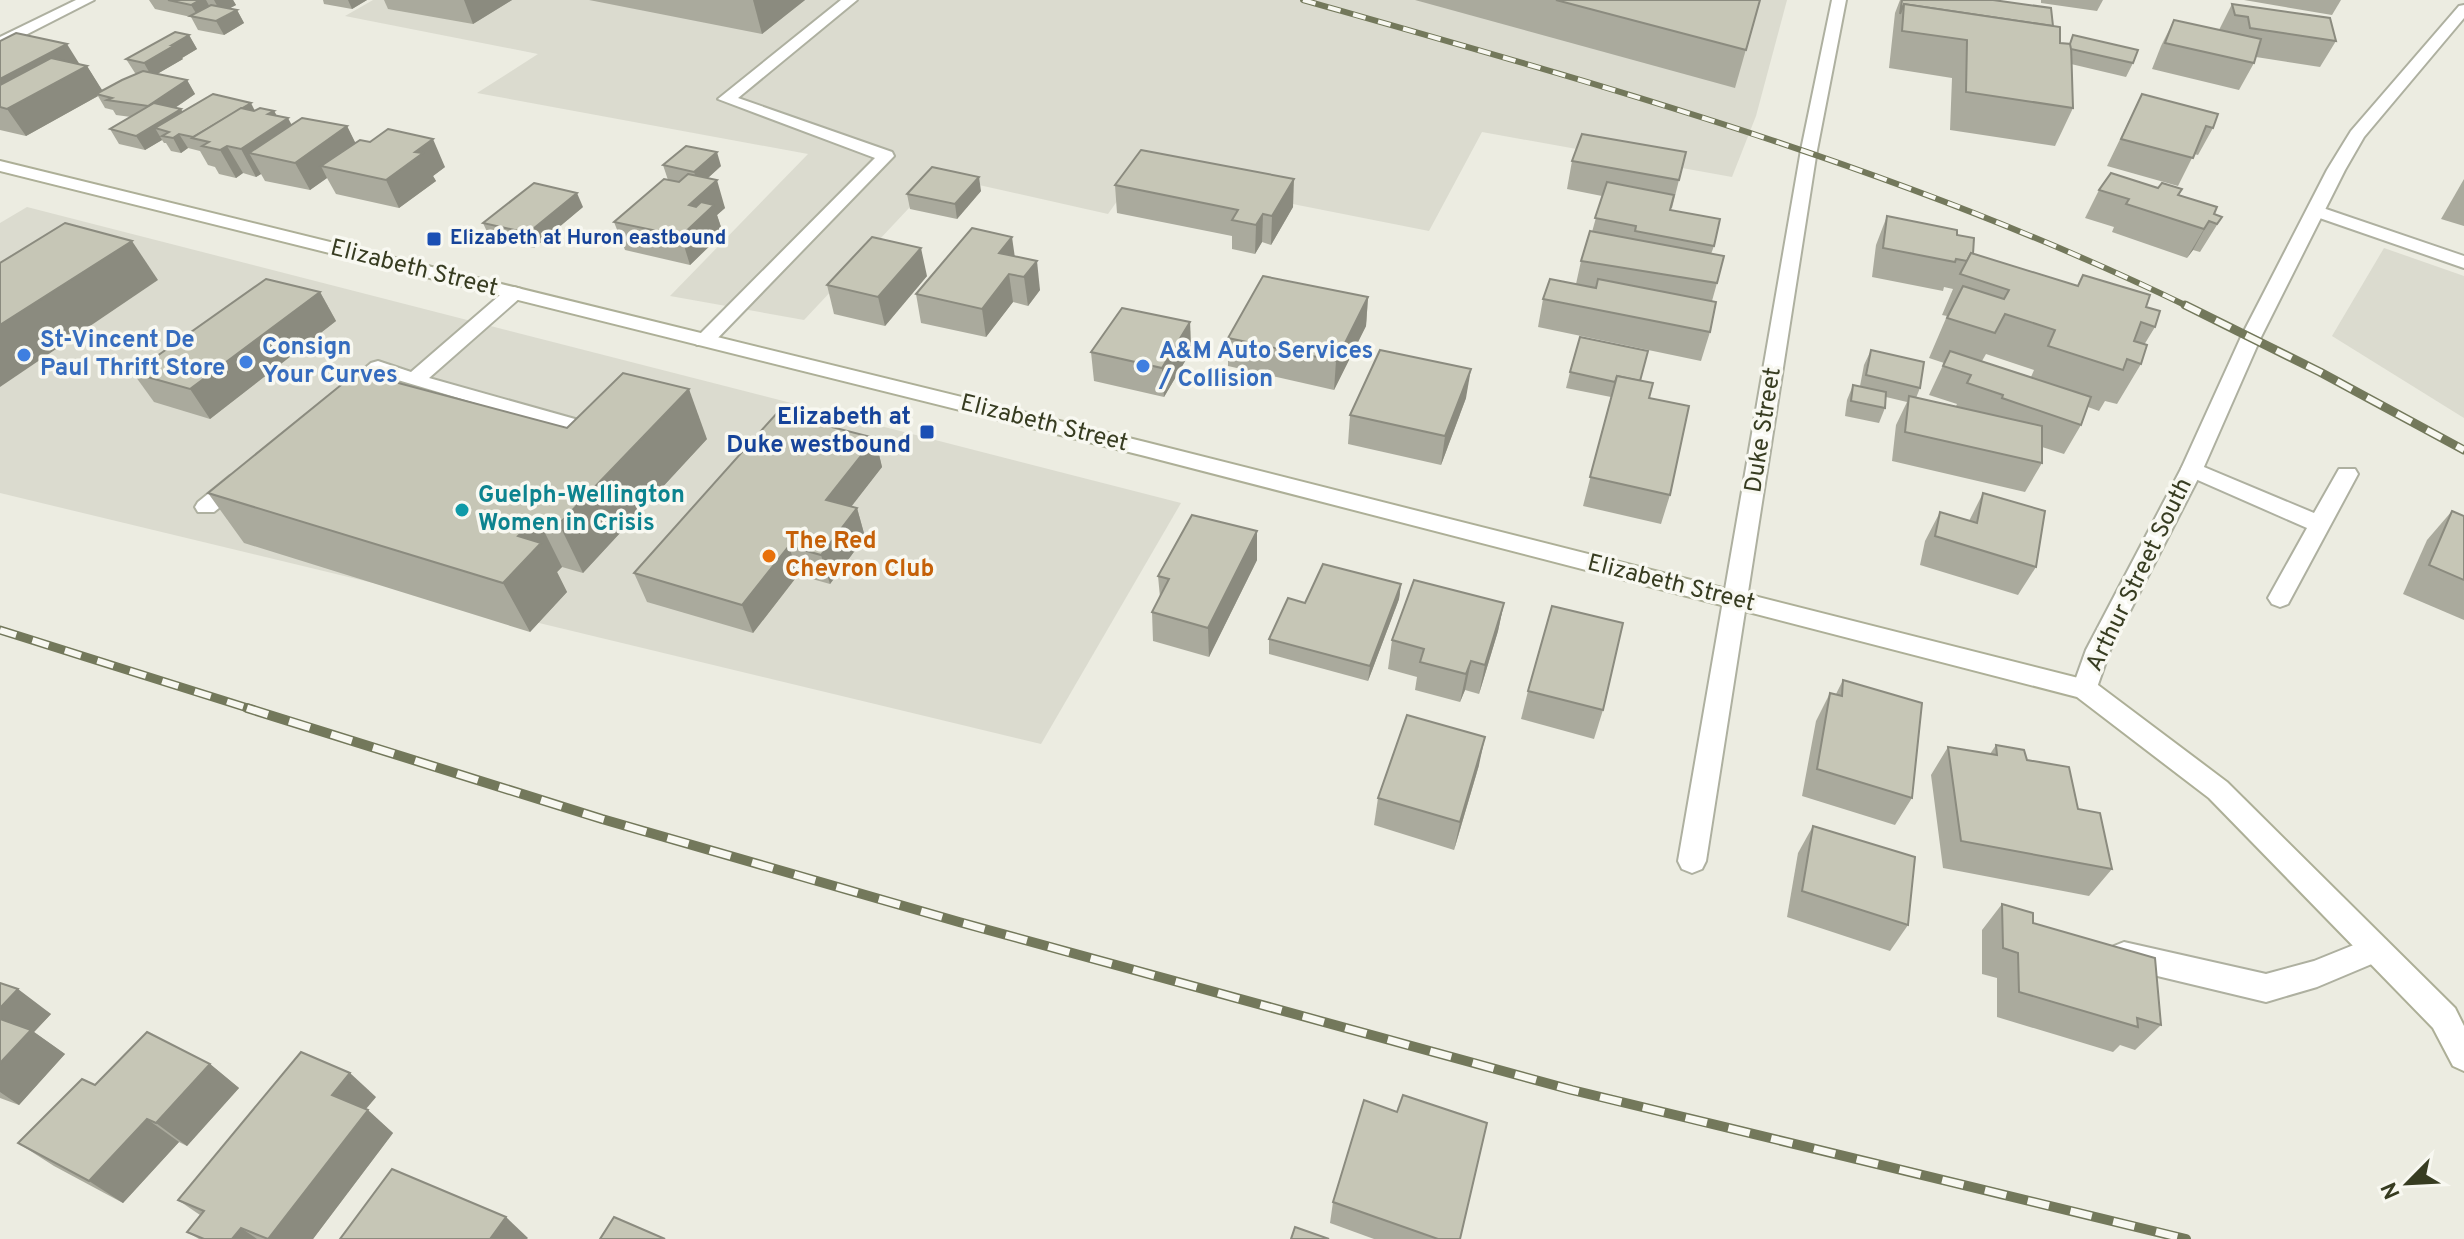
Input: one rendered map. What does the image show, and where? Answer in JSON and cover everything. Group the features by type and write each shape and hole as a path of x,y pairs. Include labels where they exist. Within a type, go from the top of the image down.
{"street":[{"path":"0,43 87,0"},
{"path":"704,341 886,156 726,99 850,0"},
{"name":"Duke Street","path":"1692,861 1734,601 1744,560 1809,150 1839,0"},
{"name":"Arthur Street South","path":"2464,9 2357,135 2251,337 2192,469 2098,650 2085,689 2218,790 2457,1029 2464,1056"},
{"name":"Elizabeth Street","path":"0,166 1145,449 2085,689"},
{"path":"2317,211 2464,262"},
{"path":"414,380 514,293"},
{"path":"329,407 378,367 611,436"},
{"path":"206,507 255,467"},
{"path":"2192,469 2318,524"},
{"path":"2280,598 2347,474"},
{"path":"2101,949 2266,988 2317,974 2376,949"}],"shaded area":[{"path":"373,0 1787,0 1756,116 1732,177 1482,132 1429,231 1137,173 1108,214 939,176 804,320 670,296 808,154 477,93 538,54 345,16"},
{"path":"27,207 1181,503 1041,744 0,493 0,223"},
{"path":"2384,248 2464,276 2464,418 2332,336"}],"building":[{"path":"168,0 200,0 191,5"},
{"path":"1556,0 1760,0 1746,50"},
{"path":"1902,0 1993,0 2051,8 2053,26 1904,4 1900,14"},
{"path":"1904,4 2060,27 2060,43 2071,44 2073,108 1966,92 1967,40 1902,31"},
{"path":"2232,4 2330,18 2336,41 2250,28 2248,17 2235,15"},
{"path":"211,5 237,10 216,21 190,16"},
{"path":"2174,20 2261,39 2254,63 2165,43"},
{"path":"175,32 189,35 144,63 126,59"},
{"path":"16,33 67,44 0,79 0,41"},
{"path":"2073,35 2138,50 2133,63 2071,49"},
{"path":"51,58 87,66 7,109 0,107 0,85"},
{"path":"143,71 187,80 148,106 107,100 112,98 96,94 122,80"},
{"path":"213,94 251,103 193,137 179,134 173,138 162,136 169,132 155,128"},
{"path":"2142,94 2218,114 2213,128 2206,126 2193,158 2121,139"},
{"path":"154,103 181,109 136,136 110,129"},
{"path":"241,108 254,111 260,108 274,111 268,114 288,118 241,149 227,146 220,150 202,146 209,142 192,138"},
{"path":"302,118 347,126 295,163 249,153"},
{"path":"388,129 433,139 415,152 423,153 386,180 321,166 360,140 370,142"},
{"path":"1582,134 1686,152 1679,180 1572,161"},
{"path":"686,146 717,152 694,172 663,165"},
{"path":"1141,150 1294,179 1272,216 1263,214 1256,225 1232,220 1238,210 1115,185"},
{"path":"932,167 979,177 955,204 907,194"},
{"path":"2111,173 2158,188 2162,183 2182,189 2178,195 2217,207 2214,214 2222,217 2217,224 2209,221 2204,229 2126,204 2129,199 2099,190"},
{"path":"688,174 717,180 689,205 696,207 701,202 714,205 681,236 614,222 664,179 679,182"},
{"path":"1607,182 1674,195 1670,210 1720,219 1714,246 1635,231 1636,226 1595,218"},
{"path":"534,183 577,193 528,233 483,223"},
{"path":"1887,216 1957,230 1957,235 1974,238 1973,254 1967,261 1956,259 1955,262 1883,248"},
{"path":"65,223 132,241 0,325 0,263"},
{"path":"972,228 1012,237 999,253 1037,261 1024,277 1009,274 982,309 916,294"},
{"path":"1590,231 1724,256 1717,283 1581,261"},
{"path":"872,237 921,248 878,297 827,285"},
{"path":"1971,253 2078,286 2083,275 2150,295 2146,307 2160,311 2155,327 2141,322 2134,341 2147,345 2141,364 2127,359 2123,370 2048,346 2055,330 2005,314 1995,333 1947,318 1963,286 2004,299 2009,290 1960,274"},
{"path":"1263,276 1368,297 1336,361 1228,338"},
{"path":"266,279 320,292 190,389 133,373"},
{"path":"1550,279 1596,288 1598,279 1716,302 1710,332 1543,299"},
{"path":"1122,308 1190,322 1162,368 1091,352"},
{"path":"1580,337 1648,351 1640,381 1617,376 1615,382 1570,372"},
{"path":"1380,350 1471,369 1445,436 1350,415"},
{"path":"1871,350 1924,362 1920,388 1866,375"},
{"path":"1950,351 2091,397 2081,425 1967,383 1971,375 1943,366"},
{"path":"357,372 567,428 623,373 689,389 559,524 537,517 518,536 541,543 503,583 208,493"},
{"path":"1617,376 1653,383 1649,398 1689,406 1670,495 1590,477"},
{"path":"1853,385 1886,392 1885,408 1851,401"},
{"path":"1909,396 2042,426 2042,463 1905,432"},
{"name":"The Red Chevron Club","path":"777,413 875,438 826,500 857,508 821,555 789,546 742,605 634,573"},
{"path":"1983,493 2045,511 2036,567 1935,536 1940,512 1977,523"},
{"path":"2452,511 2464,516 2464,580 2429,565"},
{"path":"1192,515 1257,531 1208,628 1152,612 1169,579 1158,576"},
{"path":"1323,564 1401,584 1370,666 1269,639 1288,598 1305,603"},
{"path":"1414,580 1504,603 1485,665 1471,661 1466,674 1420,662 1424,649 1392,640"},
{"path":"1552,606 1623,623 1603,710 1528,691"},
{"path":"1843,680 1922,703 1912,798 1817,769 1830,693 1842,696"},
{"path":"1407,715 1485,737 1460,822 1378,798"},
{"path":"1996,745 2024,750 2027,760 2069,767 2078,809 2100,813 2112,869 1961,841 1948,747 1997,755"},
{"path":"1813,826 1915,857 1908,925 1802,891"},
{"path":"2002,904 2033,913 2033,923 2155,958 2161,1025 2137,1018 2138,1027 2019,992 2018,953 2003,948"},
{"path":"0,983 18,989 0,1008"},
{"path":"0,1019 31,1030 0,1063"},
{"path":"147,1032 210,1064 156,1123 147,1119 89,1181 18,1143 82,1079 95,1085"},
{"path":"301,1052 350,1073 332,1095 368,1110 268,1239 241,1228 232,1239 204,1239 187,1232 204,1211 178,1200"},
{"path":"1403,1095 1487,1123 1460,1239 1438,1239 1333,1202 1364,1100 1397,1112"},
{"path":"392,1169 506,1217 490,1239 340,1239"},
{"path":"614,1217 665,1239 600,1239"},
{"path":"1295,1227 1329,1239 1291,1239"}],"railway":[{"path":"1303,0 1641,99 1864,172 1974,213 2189,307"},
{"path":"2185,305 2320,372 2464,450"},
{"path":"0,630 254,710"},
{"path":"247,708 602,819 959,922 1572,1090 2186,1239"}],"place":[{"name":"Elizabeth at Huron eastbound","path":"434,239"},
{"name":"St-Vincent De Paul Thrift Store","path":"24,355"},
{"name":"Consign Your Curves","path":"246,362"},
{"name":"A&M Auto Services / Collision","path":"1143,366"},
{"name":"Elizabeth at Duke westbound","path":"927,432"},
{"name":"Guelph-Wellington Women in Crisis","path":"462,510"},
{"name":"The Red Chevron Club","path":"769,556"}]}
